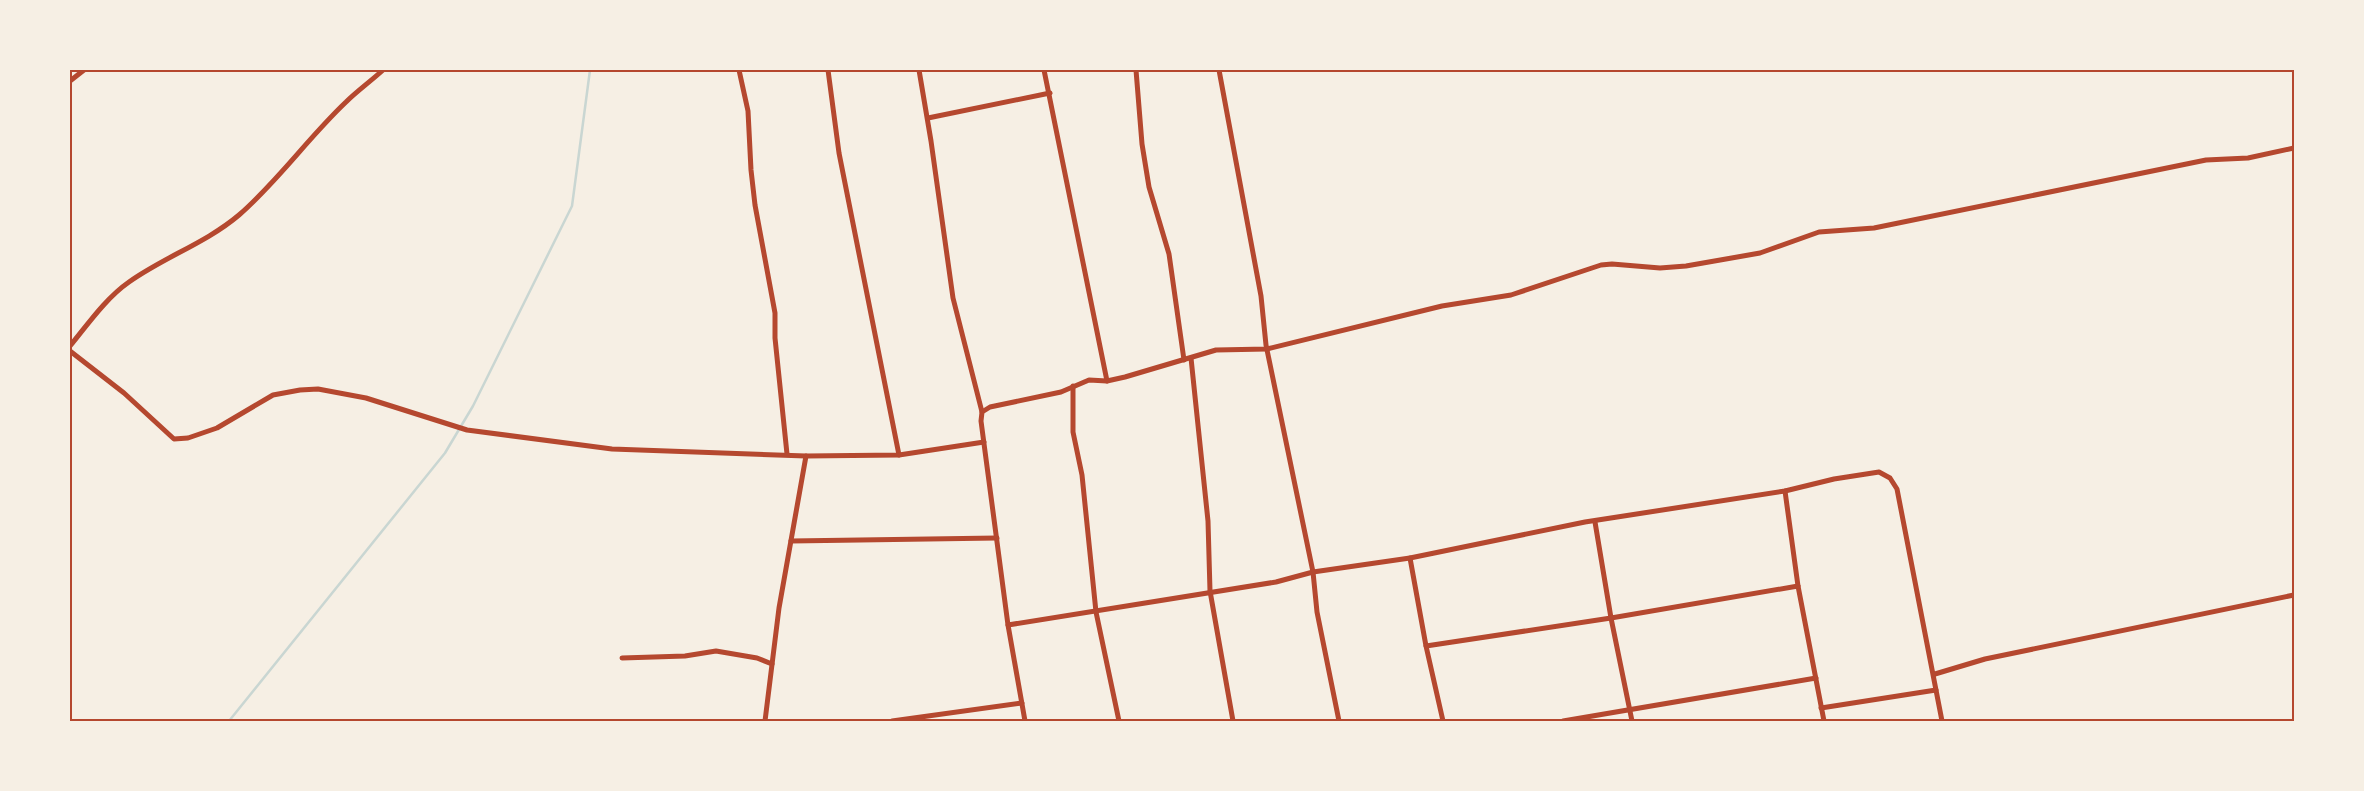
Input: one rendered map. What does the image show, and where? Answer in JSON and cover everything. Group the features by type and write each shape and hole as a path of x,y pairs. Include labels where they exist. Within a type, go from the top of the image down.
{"street":[{"path":"70,81 84,70"},
{"path":"70,346 96,314 127,283 162,261 199,242 238,215 292,161 345,102 383,70"},
{"path":"739,70 748,111 755,205 775,314 775,338 787,454"},
{"path":"828,70 839,153 899,455"},
{"path":"919,70 928,118 953,298 982,412 984,442 1008,625 1025,721"},
{"path":"1044,70 1084,272 1108,381"},
{"path":"1136,70 1142,144 1148,178 1169,254 1184,360"},
{"path":"1219,70 1261,296 1267,349 1313,572 1317,612 1340,721"},
{"path":"928,118 1050,93"},
{"path":"982,412 990,407 1061,392 1089,380 1108,381 1216,350 1267,349 1442,306 1511,296 1602,265 1612,264 1660,268 1686,266 1760,253 1819,232 1874,228 2206,160 2248,158 2294,148"},
{"path":"70,351 124,393 174,439 188,438 205,433 273,395 300,390 318,390 366,398 468,430 612,449 806,456 899,455 984,442"},
{"path":"1191,358 1208,521 1210,591 1233,721"},
{"path":"1072,386 1073,432 1082,475 1096,612 1119,721"},
{"path":"765,721 791,541 806,456"},
{"path":"1008,625 1096,612 1210,591 1276,582 1313,572 1410,558 1585,522 1785,491 1834,478 1879,472 1890,478 1896,489 1935,674 1942,721"},
{"path":"1785,491 1798,586 1824,721"},
{"path":"1594,522 1610,618 1632,721"},
{"path":"791,541 998,538"},
{"path":"1410,558 1426,646 1444,721"},
{"path":"1426,646 1610,618 1798,586"},
{"path":"1935,674 1985,659 2294,596"},
{"path":"622,658 685,656 716,651 757,658 772,664"},
{"path":"1563,721 1629,708 1816,678"},
{"path":"1821,708 1936,690"},
{"path":"892,721 1022,703"}],"waterway":[{"path":"229,721 445,453 473,406 572,206 590,70"}]}
